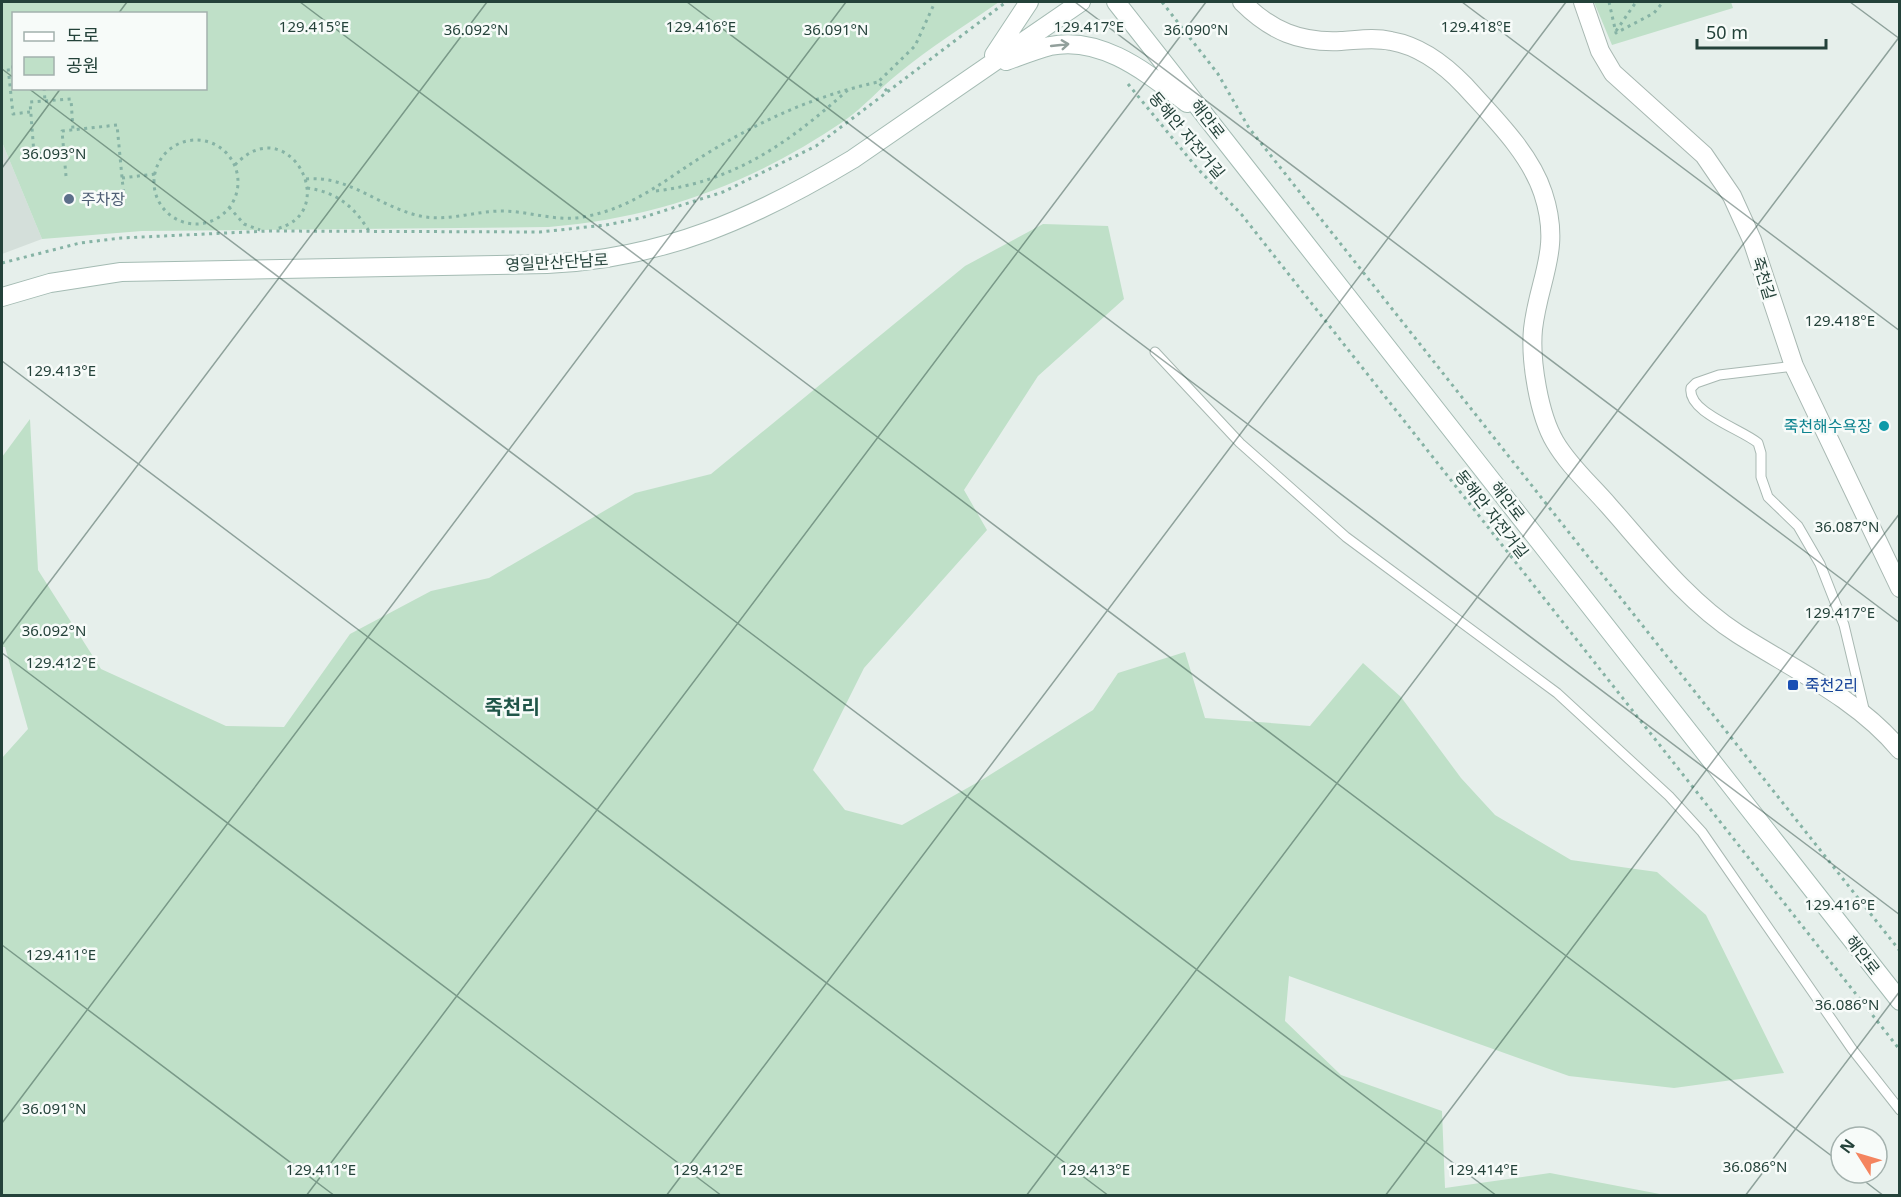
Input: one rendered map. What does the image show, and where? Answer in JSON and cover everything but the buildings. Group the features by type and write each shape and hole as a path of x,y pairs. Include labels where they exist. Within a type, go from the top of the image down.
{"street":[{"path":"984,68 1007,39 1029,2"},
{"name":"영일만산단남로","path":"2,297 50,283 121,272 583,263 645,252 751,214 815,182 853,159 1080,2"},
{"name":"해안로","path":"1116,2 1899,1001"},
{"path":"1242,2 1263,22 1290,36 1321,41 1376,39 1407,45 1437,61 1465,87 1527,162 1537,178 1547,209 1550,258 1537,309 1533,345 1537,383 1553,440 1569,462 1703,606 1737,633 1821,685 1867,719 1899,750"},
{"name":"죽천길","path":"1583,2 1600,51 1624,85 1704,155 1723,181 1743,217 1794,366 1899,588"},
{"path":"984,68 1051,46 1072,44 1094,47 1141,69 1208,118"}],"lane":[{"path":"1155,352 1240,443 1346,537 1557,693 1670,796 1702,832 1838,1029 1899,1110"},
{"path":"1794,366 1706,378 1690,388 1689,395 1693,403 1702,411 1758,443 1761,453 1761,477 1768,497 1798,526 1820,564 1844,625 1867,719"}],"path":[{"path":"306,179 334,179 418,216 437,217 503,211 582,218 654,191 709,153 772,116 803,102 851,87 878,82 915,46 935,2"},
{"path":"2,263 80,243 121,238 268,231 370,233 569,230 641,218 723,192 816,146 860,115 887,91 1006,2"},
{"path":"1162,2 1218,74 1249,128 1899,951"},
{"path":"1609,2 1616,33"},
{"path":"1600,51 1616,33 1636,2"},
{"path":"1616,33 1654,13 1663,2"},
{"path":"12,67 8,67 13,114 30,112"},
{"name":"동해안 자전거길","path":"1124,80 1197,168 1242,215 1899,1050"},
{"path":"878,82 887,91"},
{"path":"654,191 700,183 760,158 792,138 851,87"},
{"path":"44,90 45,101"},
{"path":"64,151 34,154 30,102 71,99 74,130"},
{"path":"66,176 62,131 117,125 124,198 97,201"},
{"path":"195,140 210,142 222,149 235,165 238,188 229,207 216,220 203,224 177,220 166,212 158,201 154,188 154,174 159,161 168,150 181,142 195,140"},
{"path":"229,207 244,224 268,231 282,228 303,210 307,188 306,179 294,159 275,150 254,151 235,165"},
{"path":"122,178 154,174"},
{"path":"307,188 334,195 347,203 361,217 370,233"}],"shaded area":[{"path":"2,142 42,239 2,254"}],"green space":[{"path":"2,2 999,2 911,63 858,110 810,143 740,179 667,206 590,222 549,227 142,231 42,239 2,142"},
{"path":"1594,2 1731,2 1733,8 1612,45"},
{"path":"1043,224 1108,226 1124,299 1038,376 964,490 987,530 864,668 813,770 845,810 902,825 985,778 1093,710 1118,673 1185,652 1205,718 1310,726 1363,663 1401,697 1461,778 1495,815 1571,860 1657,872 1706,915 1784,1073 1674,1088 1569,1076 1289,976 1285,1021 1341,1075 1442,1111 1445,1188 1550,1173 1665,1195 2,1195 2,758 28,729 5,647 2,647 2,457 30,419 38,570 101,669 226,726 284,727 350,634 431,591 489,578 635,493 711,474 965,266"}],"place":[{"name":"주차장","path":"69,199"},
{"name":"죽천해수욕장","path":"1884,426"},
{"name":"죽천2리","path":"1793,685"}],"district":[{"name":"죽천리","path":"512,707"}]}
